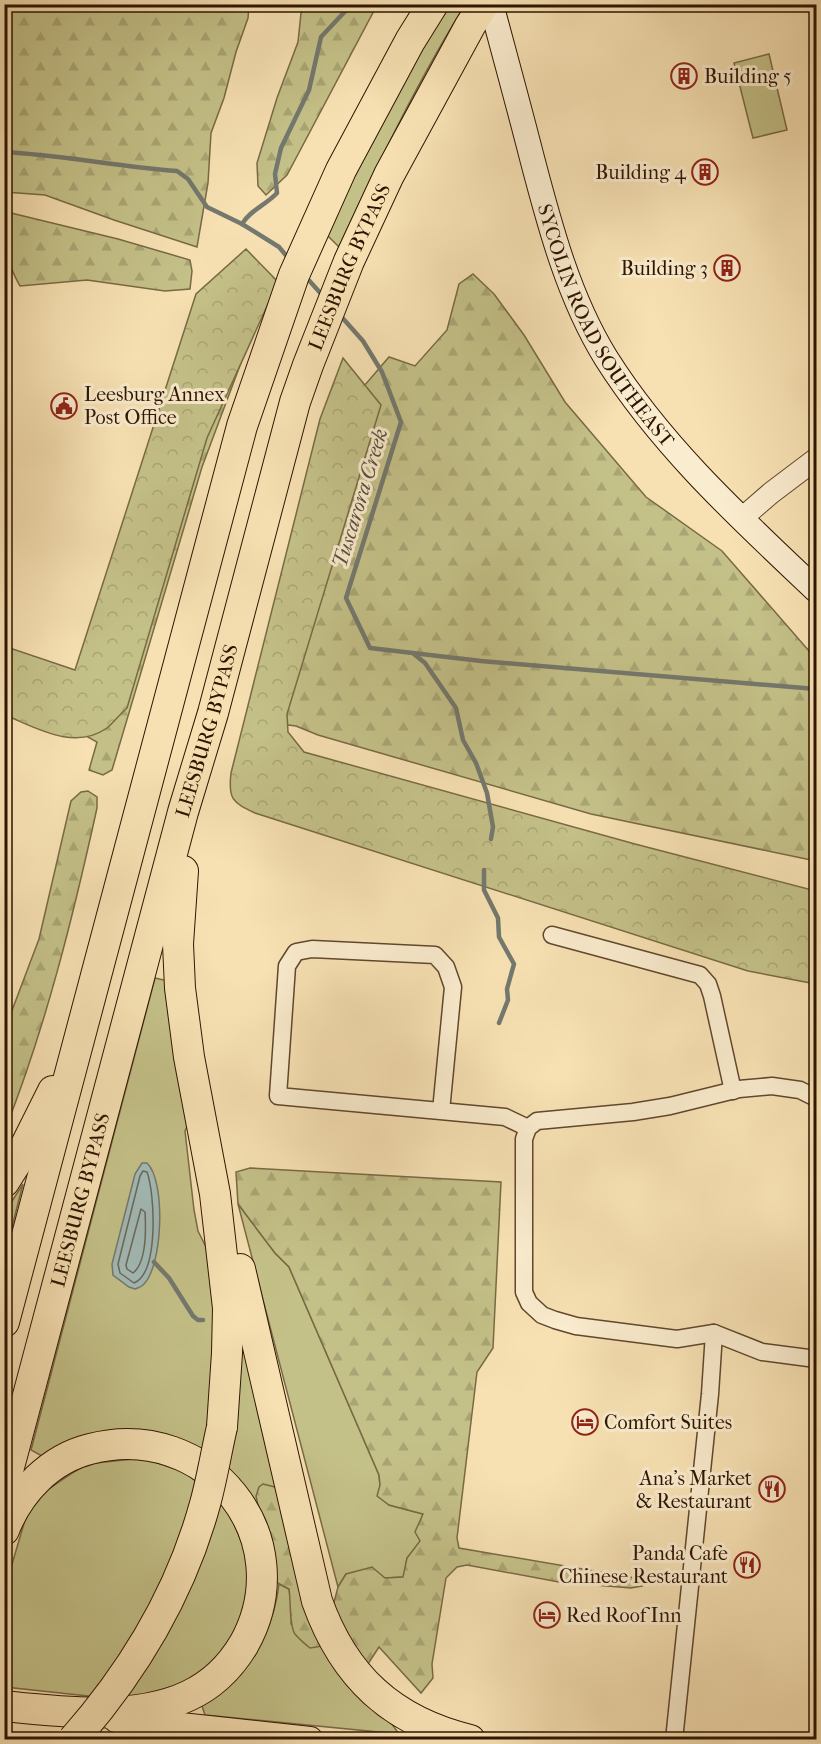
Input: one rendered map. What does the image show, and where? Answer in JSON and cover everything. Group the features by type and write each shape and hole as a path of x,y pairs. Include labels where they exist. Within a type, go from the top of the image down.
{"highway":[{"path":"4,1322 242,426 294,275 341,170 410,41 433,4"},
{"name":"LEESBURG BYPASS","path":"4,1486 183,812 213,714 292,414 308,365 349,261 389,175 419,117 484,4"},
{"path":"69,1726 113,1691 163,1611 192,1546 205,1504 222,1428 228,1308 215,1194 189,1057 180,988 178,944 179,900 185,854 213,714"},
{"path":"4,1182 21,1155 79,1037"},
{"path":"206,1142 227,1215 317,1601 326,1626 338,1649 373,1692 418,1723 470,1740"},
{"path":"4,1530 21,1498 48,1470 83,1451 104,1445 128,1443 148,1445 170,1450 206,1467 238,1501 257,1543 262,1588 258,1610 250,1632 238,1654 226,1669 208,1684 189,1695 168,1703 116,1711 69,1726 4,1706"}],"main road":[{"name":"SYCOLIN ROAD SOUTHEAST","path":"491,4 562,262 606,358 652,424 741,519 816,590"},
{"path":"69,1726 310,1740"}],"street":[{"path":"741,519 816,459"},
{"path":"552,935 700,975 708,984 712,996 733,1091"},
{"path":"441,1111 453,987 446,967 435,955 312,949 296,952 287,966 278,1096 505,1117 528,1128"},
{"path":"816,1098 800,1090 772,1086 733,1091 633,1112 537,1121 528,1128 524,1139 524,1292 529,1303 542,1315 576,1326 677,1339 714,1333 762,1352 816,1359"},
{"path":"674,1740 710,1394 714,1333"}],"green space":[{"path":"4,5 249,5 248,18 211,133 208,183 197,247 45,195 5,192"},
{"path":"310,5 377,5 287,175 266,195 258,186 257,163 277,98 298,42 301,13"},
{"path":"446,5 465,5 414,94 339,247 327,235 377,129"},
{"path":"769,54 787,130 753,138 734,63"},
{"path":"11,213 118,239 190,260 192,271 190,289 165,291 87,280 20,286 9,262 5,237 5,218"},
{"path":"246,249 278,282 207,438 127,708 107,728 82,738 56,735 5,715 4,646 75,670 196,294"},
{"path":"473,274 494,294 524,335 565,402 646,497 722,551 816,659 816,861 591,814 318,735 296,726 272,723 358,393 389,357 415,366 447,330 459,284"},
{"path":"257,320 202,467 112,770 103,775 89,770 97,742 77,731 192,455"},
{"path":"343,358 381,405 287,714 288,732 304,752 635,844 816,891 816,984 748,971 255,813 233,799 230,789 231,773 320,419"},
{"path":"88,791 97,797 97,808 78,890 46,1011 5,1130 5,1029 39,939 71,801 81,792"},
{"path":"155,978 173,982 190,1121 185,1131 194,1210 198,1231 216,1267 217,1342 204,1452 49,1460 31,1450"},
{"path":"250,1168 501,1182 493,1348 477,1372 457,1538 459,1548 635,1578 642,1586 631,1588 559,1582 467,1565 457,1567 446,1578 432,1664 433,1678 421,1693 379,1647 366,1667 333,1606 338,1587 346,1574 372,1567 385,1578 403,1577 407,1558 420,1541 415,1532 423,1514 389,1505 377,1496 380,1485 379,1475 289,1267 275,1253 238,1204 236,1172"},
{"path":"23,1184 5,1254 5,1212"},
{"path":"238,1204 275,1253 289,1267 379,1475 380,1485 389,1505 423,1514 421,1541 407,1558 404,1577 385,1578 346,1574 338,1587"},
{"path":"239,1330 280,1494 262,1523 230,1476 226,1460"},
{"path":"143,1458 186,1473 228,1509 252,1568 243,1626 202,1678 125,1700 5,1687 5,1588 25,1520 33,1504 47,1490 86,1464"},
{"path":"263,1484 275,1487 280,1494 323,1646 310,1648 295,1634 291,1619 289,1589 274,1581 256,1496 259,1487"},
{"path":"279,1584 289,1589 292,1609 291,1624 323,1646 364,1701 392,1724 399,1734 205,1715 201,1703 234,1679 259,1647 270,1623"}],"water":[{"path":"142,1163 147,1163 153,1173 157,1187 160,1224 155,1261 150,1275 143,1285 135,1289 113,1275 112,1264 135,1174"}],"waterway":[{"path":"242,224 249,215 277,193 275,174 281,148 309,90 321,37 352,4"},
{"name":"Tuscarora Creek","path":"4,152 177,171 188,179 207,207 242,224 279,247 289,259"},
{"name":"Tuscarora Creek","path":"305,276 324,297"},
{"name":"Tuscarora Creek","path":"339,314 363,341 382,372 401,422 346,598 370,648 481,661 816,689"},
{"path":"414,654 425,663 456,708 463,740 476,763 487,793 493,827 491,839"},
{"path":"484,870 484,890 498,918 499,937 514,964 507,989 508,1000 499,1023"},
{"path":"154,1262 169,1278 193,1316 198,1320 203,1320"}],"place":[{"name":"Building 5","path":"684,76"},
{"name":"Building 4","path":"705,172"},
{"name":"Building 3","path":"727,268"},
{"name":"Leesburg Annex Post Office","path":"64,406"},
{"name":"Comfort Suites","path":"585,1422"},
{"name":"Ana's Market & Restaurant","path":"772,1489"},
{"name":"Panda Cafe Chinese Restaurant","path":"747,1565"},
{"name":"Red Roof Inn","path":"547,1615"}]}
